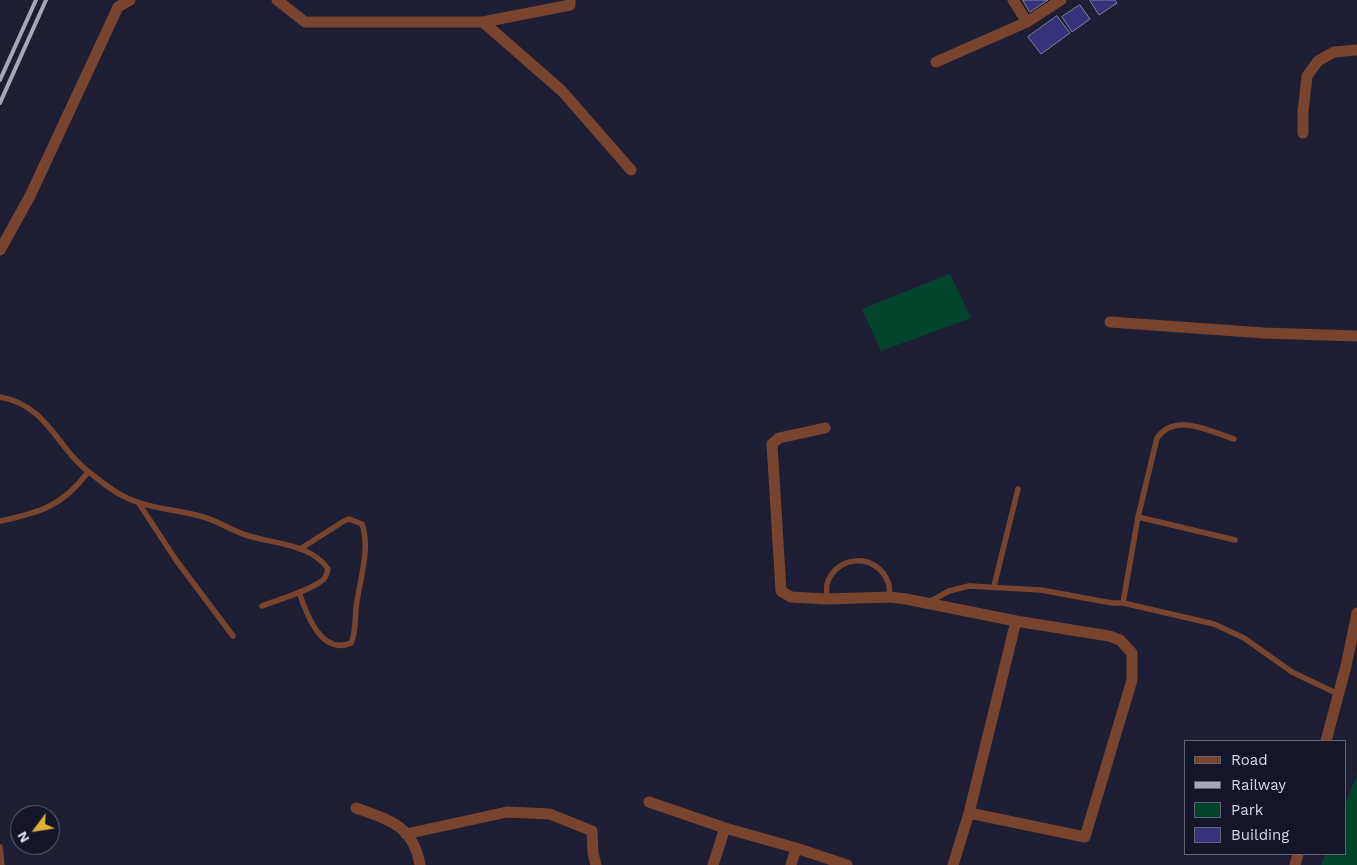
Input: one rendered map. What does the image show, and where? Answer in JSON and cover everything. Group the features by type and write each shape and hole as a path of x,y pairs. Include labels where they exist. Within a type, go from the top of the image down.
{"street":[{"path":"0,250 30,196 118,7 130,0"},
{"path":"277,0 305,22 483,22 570,5 570,0"},
{"path":"1013,0 1027,22"},
{"path":"936,62 1027,22 1061,0"},
{"path":"483,22 562,92 631,170"},
{"path":"1304,133 1303,112 1307,76 1318,61 1334,52 1357,50"},
{"path":"1110,322 1357,336"},
{"path":"825,428 779,438 772,444 782,591 791,597 827,599 890,597 927,603 1016,621 1110,636 1120,640 1132,653 1132,680 1085,837 969,813"},
{"path":"1326,740 1346,666 1357,612"},
{"path":"952,865 969,813 1016,621"},
{"path":"649,802 725,828 847,865"},
{"path":"356,808 398,825 406,834 419,857 420,865"},
{"path":"406,834 507,812 550,814 592,831 593,853 596,865"},
{"path":"713,865 725,828"},
{"path":"790,865 796,848"}],"lane":[{"path":"0,397 23,404 40,416 74,459 88,472 126,498 152,507 200,516 248,536 300,549 310,553 328,569 327,575 323,580 299,592 262,606"},
{"path":"1123,603 1138,517 1157,438 1169,426 1183,424 1234,439"},
{"path":"0,521 33,514 45,509 71,491 88,472"},
{"path":"994,586 1018,489"},
{"path":"138,502 176,560 233,636"},
{"path":"1138,517 1236,540"},
{"path":"299,592 310,622 327,640 335,645 351,643 354,637 356,608 363,564 364,531 362,524 349,519 344,521 300,549"},
{"path":"827,599 826,585 832,572 843,564 856,560 870,562 882,571 889,583 890,597"},
{"path":"927,603 949,591 968,586 1040,590 1112,603 1123,603 1214,624 1244,638 1292,672 1338,694"},
{"path":"0,847 2,865"}],"green space":[{"path":"950,274 971,318 881,351 862,309"},
{"path":"1357,774 1357,865 1321,865 1325,855 1347,855 1347,799"}],"building":[{"path":"1023,0 1048,0 1030,12"},
{"path":"1115,0 1117,3 1099,15 1090,1"},
{"path":"1080,5 1090,19 1072,32 1062,17"},
{"path":"1057,16 1070,33 1041,54 1028,37"}],"railway":[{"path":"0,80 36,0"},
{"path":"0,103 46,0"}]}
